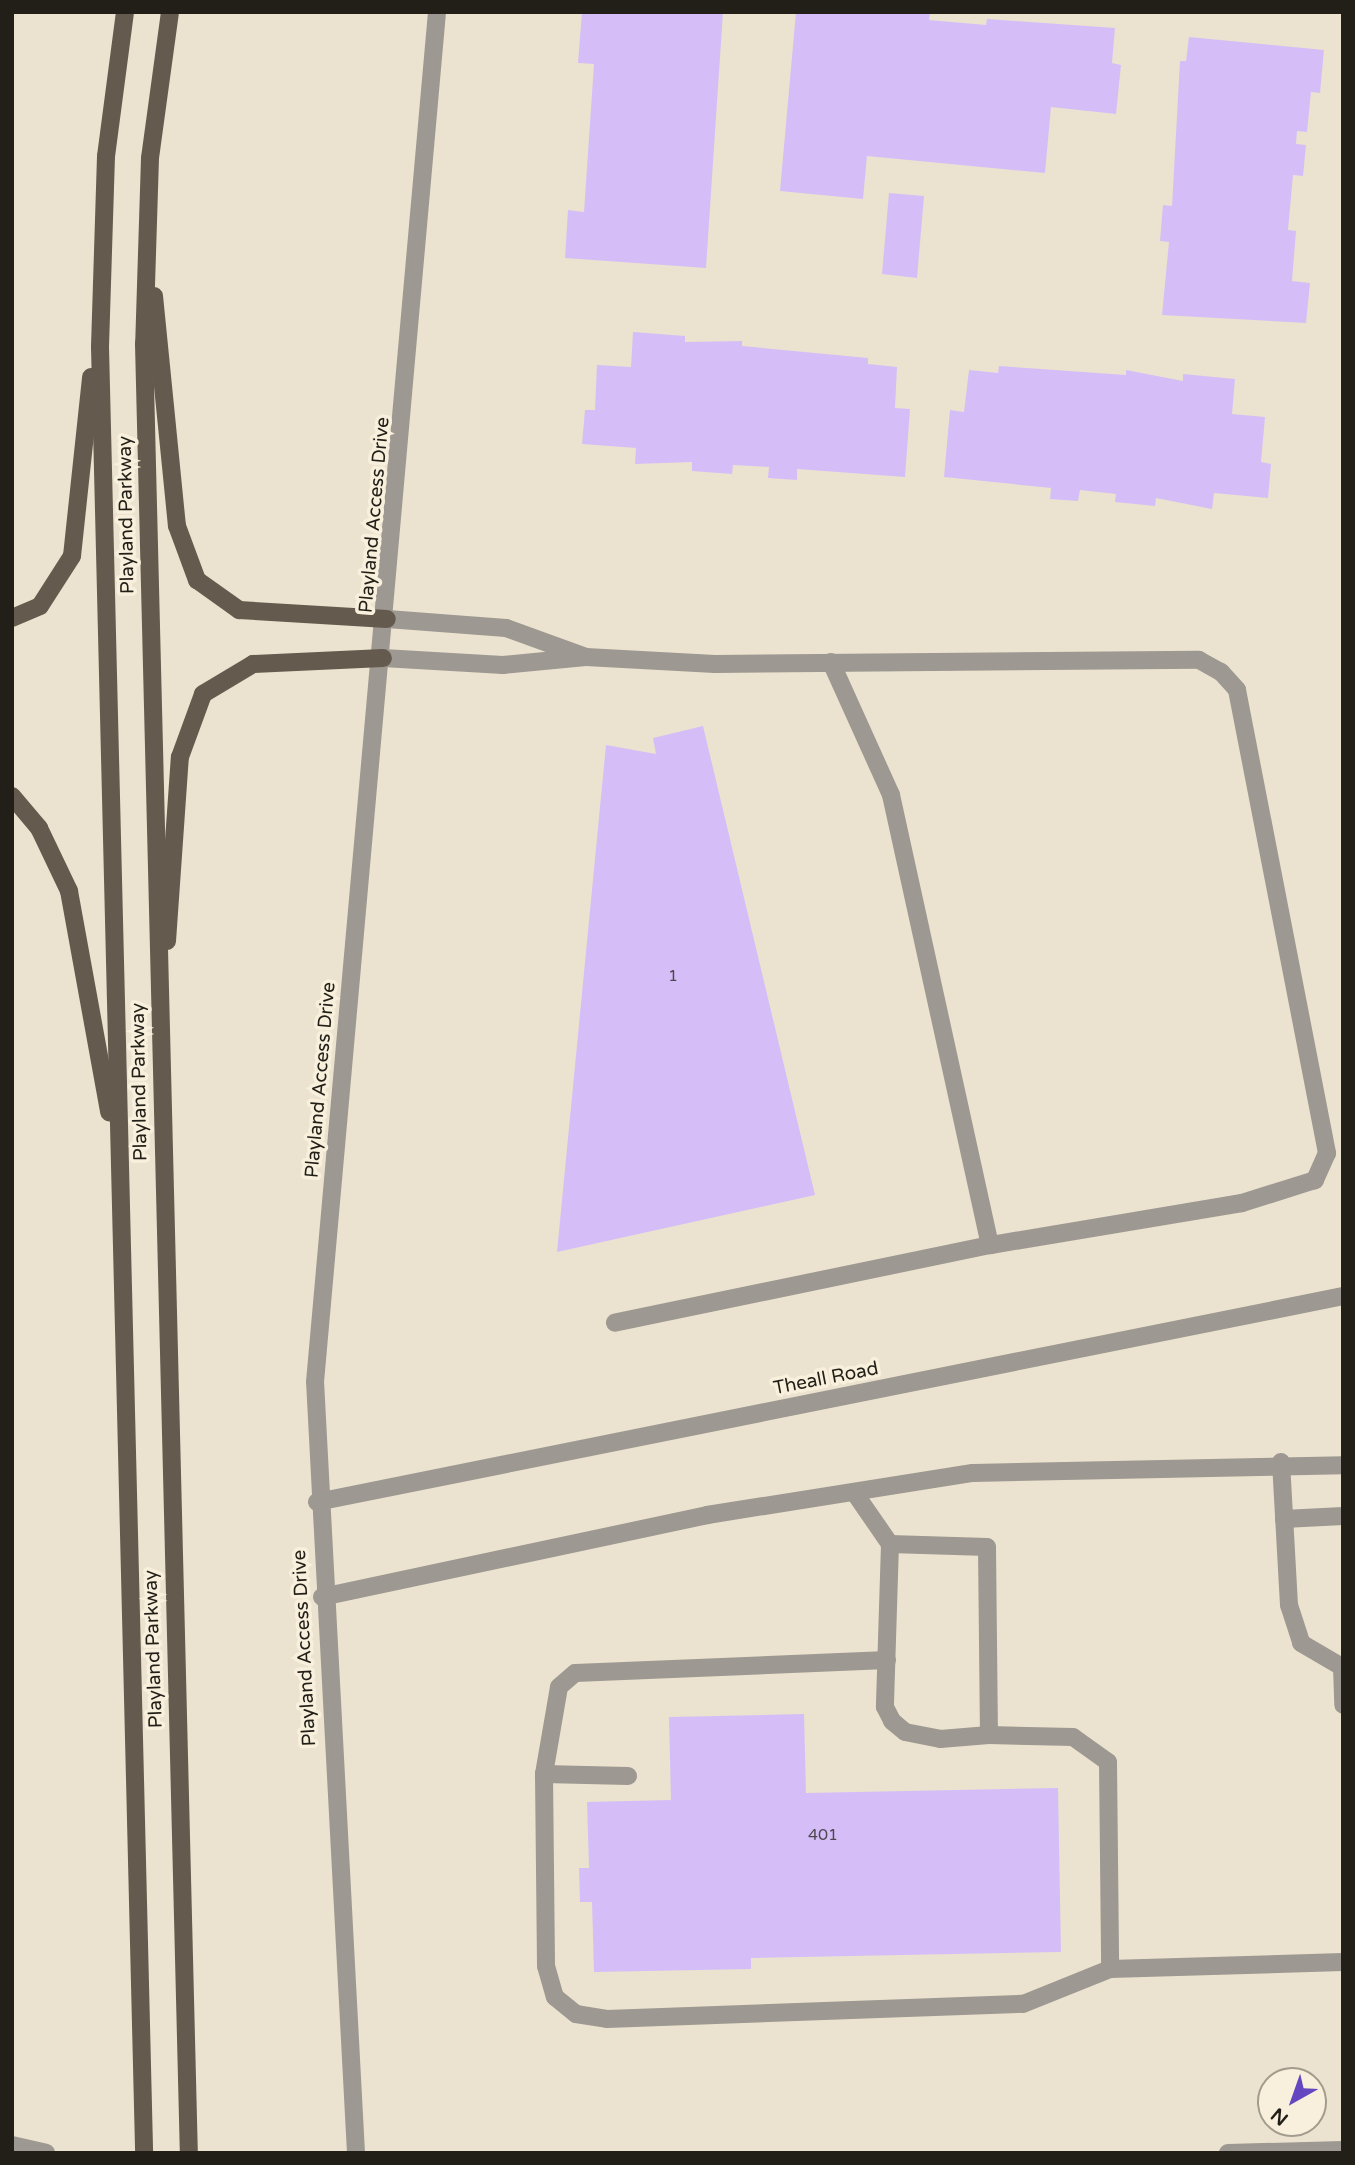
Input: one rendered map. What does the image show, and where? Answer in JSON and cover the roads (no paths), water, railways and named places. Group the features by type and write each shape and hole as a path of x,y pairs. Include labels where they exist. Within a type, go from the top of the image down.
{"main road":[{"name":"Playland Parkway","path":"125,12 106,156 101,279 119,1177 144,2153"},
{"name":"Playland Parkway","path":"170,12 147,218 160,1049 189,2153"},
{"path":"147,218 177,526 197,580 239,610 387,619"},
{"path":"12,618 40,606 72,556 101,279"},
{"path":"160,1049 180,757 203,694 253,664 383,658"},
{"path":"12,796 39,828 69,891 119,1177"}],"street":[{"name":"Playland Access Drive","path":"356,2153 317,1502 319,1329 387,619 437,12"},
{"path":"387,619 506,628 586,657"},
{"path":"383,658 503,665 586,657 831,662 1199,660 1237,690 1325,1166 1315,1180 1242,1203 990,1245 615,1323"},
{"path":"831,662 891,795 990,1245"},
{"name":"Theall Road","path":"317,1502 1343,1296"},
{"path":"322,1597 707,1514 973,1473 1281,1462 1343,1465"},
{"path":"1281,1462 1289,1605 1301,1643 1342,1667 1343,1705"},
{"path":"854,1492 890,1544 885,1707 905,1732 940,1739 989,1735 1073,1737 1108,1762 1110,1969"},
{"path":"1285,1528 1343,1516"},
{"path":"890,1544 987,1546 985,1653 989,1735"},
{"path":"887,1660 575,1673 554,1700 544,1774 546,1966 555,1997 576,2014 607,2019 1023,2004 1110,1969 1343,1962"},
{"path":"544,1774 628,1776"},
{"path":"12,2145 46,2153"},
{"path":"1228,2153 1343,2150"}]}
